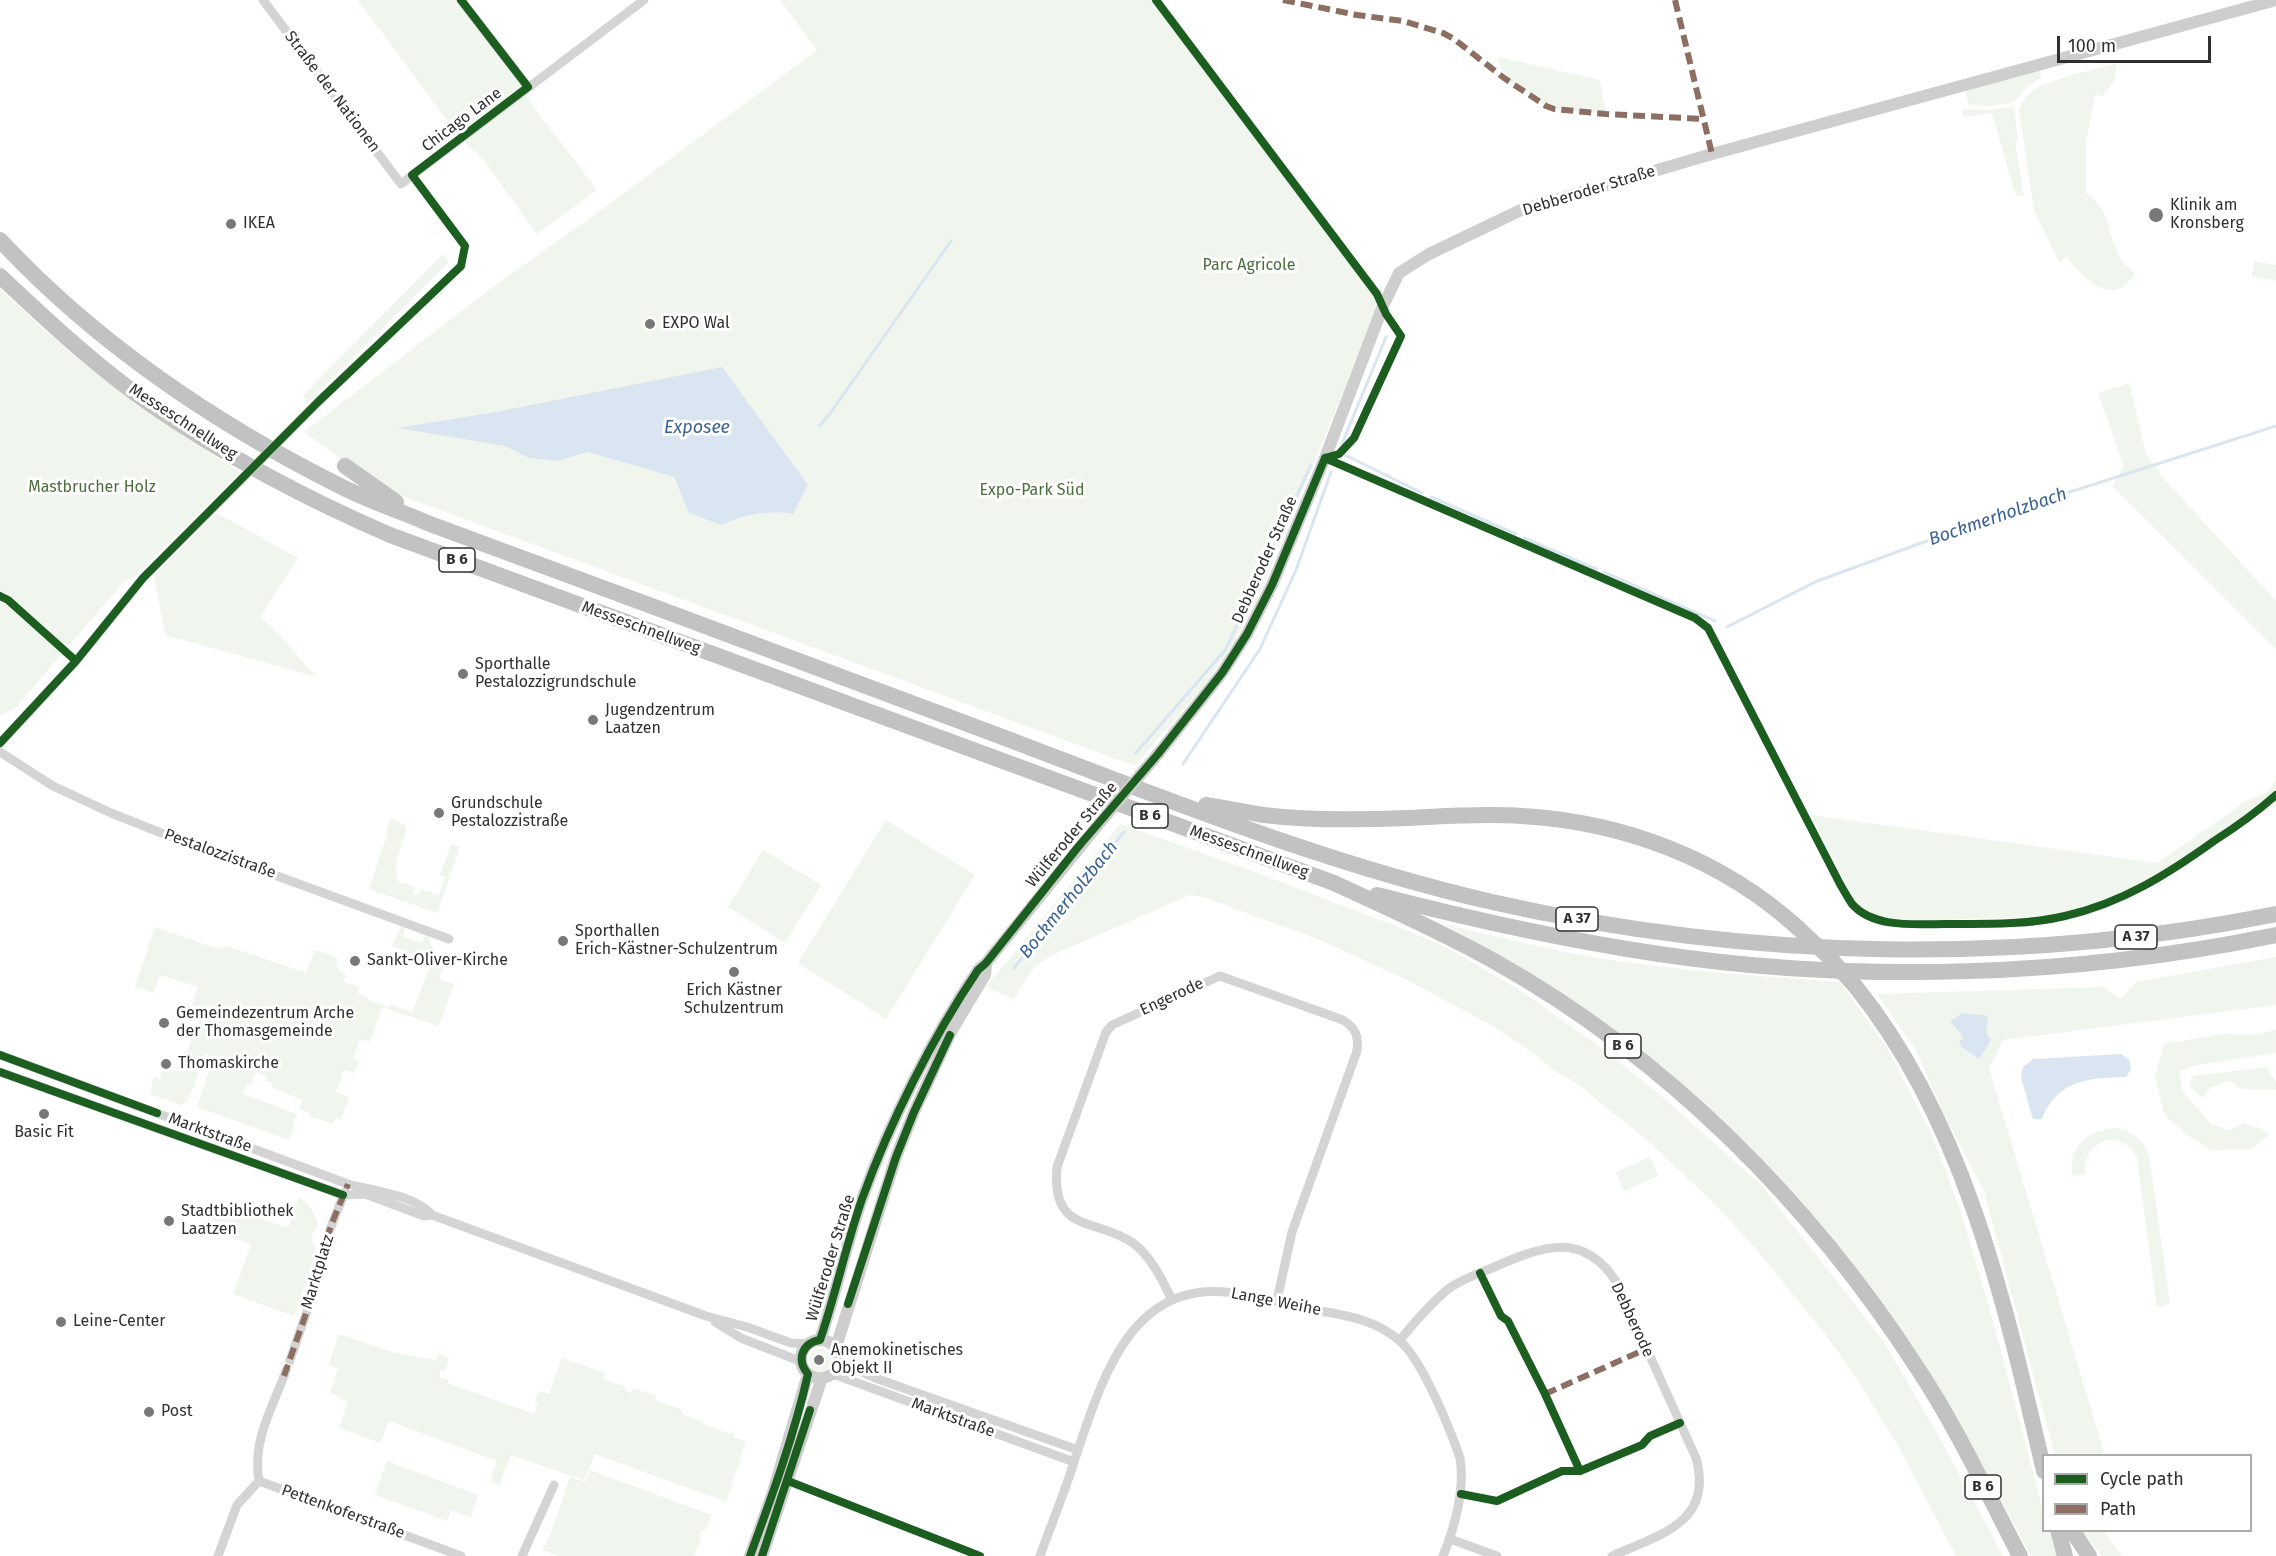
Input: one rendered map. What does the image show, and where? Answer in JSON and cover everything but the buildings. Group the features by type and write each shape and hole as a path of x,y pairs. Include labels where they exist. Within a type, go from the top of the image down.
{"highway":[{"name":"Messeschnellweg","path":"0,240 76,312 167,384 220,420 347,489 430,524 1175,801"},
{"name":"Messeschnellweg","path":"0,276 68,338 153,405 215,446 286,487 336,512 390,535 1334,883"},
{"path":"345,466 430,524"},
{"name":"A 37","path":"1175,801 1338,858 1490,901 1595,922 1737,942 1844,949 1940,950 2033,946 2168,933 2276,914"},
{"name":"B 6","path":"1175,801 1292,818 1520,816 1578,822 1645,838 1703,862 1738,882 1774,907 1830,958 1856,987 1899,1046 1938,1121 1958,1169 1992,1266 2041,1453"},
{"name":"A 37","path":"1334,883 1489,922 1581,941 1671,956 1845,971 1941,971 2115,961 2276,935"},
{"name":"B 6","path":"1334,883 1456,940 1533,984 1641,1060 1739,1146 1781,1189 1820,1235 1892,1329 1948,1418 2020,1556"},
{"path":"2059,1532 2065,1556"},
{"path":"2073,1532 2089,1556"}],"street":[{"name":"Straße der Nationen","path":"263,0 401,184"},
{"path":"461,0 528,87"},
{"name":"Chicago Lane","path":"401,184 644,0"},
{"name":"Debberoder Straße","path":"1158,754 1222,673 1248,634 1272,585 1383,306 1399,273 1429,255 1521,210 1712,154 2276,0"},
{"path":"0,743 76,661 143,578 368,354"},
{"name":"Pestalozzistraße","path":"0,752 53,786 111,813 449,939"},
{"name":"Wülferoder Straße","path":"814,1342 862,1201 914,1095 984,975 986,963 1102,819 1158,754"},
{"name":"Engerode","path":"1172,1300 1148,1259 1134,1244 1081,1222 1065,1210 1057,1190 1057,1167 1106,1032 1112,1025 1220,976 1343,1020 1351,1025 1358,1041 1351,1070 1292,1232 1278,1300"},
{"name":"Marktstraße","path":"0,1055 348,1184 381,1191 425,1207 432,1215"},
{"name":"Marktstraße","path":"0,1072 343,1195 365,1194 424,1216 432,1215 706,1317 747,1327 790,1343 814,1342"},
{"name":"Wülferoder Straße","path":"836,1347 914,1095"},
{"name":"Marktplatz","path":"290,1360 321,1271 321,1257 348,1184"},
{"name":"Debberode","path":"1400,1340 1448,1289 1528,1252 1547,1247 1563,1247 1579,1251 1602,1265 1617,1284 1696,1458 1701,1484 1697,1503 1682,1522 1612,1556"},
{"name":"Lange Weihe","path":"1040,1556 1078,1450 1118,1351 1140,1322 1172,1300 1211,1291 1231,1291 1365,1320 1400,1340 1409,1349 1422,1370 1460,1458 1461,1494 1450,1539 1443,1556"},
{"name":"Marktstraße","path":"706,1317 741,1338 802,1362"},
{"path":"750,1556 773,1492 808,1374 802,1362 803,1352 814,1342 829,1341 836,1347 840,1362 827,1376 762,1556"},
{"name":"Marktstraße","path":"840,1362 875,1378 1078,1450"},
{"path":"808,1374 827,1376"},
{"path":"218,1556 237,1505 259,1481 256,1467 258,1443 284,1376"},
{"name":"Marktstraße","path":"827,1376 1074,1462"},
{"name":"Pettenkoferstraße","path":"259,1481 461,1556"},
{"path":"522,1556 555,1485"},
{"path":"1450,1539 1497,1556"}],"green space":[{"path":"358,0 461,0 528,87 530,102 597,190 537,234 482,158 460,138"},
{"name":"Expo-Park Süd","path":"780,0 1156,0 1380,299 1255,604 1234,642 1202,688 1135,766 383,489 304,432 497,284 611,203 817,50","holes":["501,411 792,514 756,514 721,525 689,513 674,477 587,452 558,461 529,458 505,446 401,428"]},
{"path":"1498,57 1600,80 1606,114 1562,110 1546,106 1504,78"},
{"path":"2116,64 2116,74 2112,85 2103,96 2095,95 2086,141 2086,193 2102,210 2118,255 2135,274 2126,284 2107,290 2090,281 2066,257 2059,262 2034,210 2019,110 2027,95 2040,86"},
{"path":"2040,70 2041,78 2010,103 1988,106 1969,105 1965,90"},
{"path":"2014,108 2018,141 2015,142 2024,195 2016,196 1992,113 1963,117 1962,109 1988,110"},
{"path":"443,254 449,262 309,402 303,396 307,391"},
{"path":"2255,261 2276,265 2276,281 2251,276"},
{"name":"Mastbrucher Holz","path":"0,289 85,364 115,387 240,472 138,573 123,583 17,706 0,716"},
{"path":"2129,383 2146,454 2166,481 2276,601 2276,649 2112,486 2124,467 2098,393"},
{"path":"217,513 298,558 260,617 317,677 165,635 154,576"},
{"path":"2276,780 2276,790 2256,808 2176,866 2141,886 2092,906 2043,917 1917,920 1890,919 1875,915 1855,902 1811,815 2157,863 2243,802 2267,792"},
{"path":"391,818 405,825 406,832 396,861 397,881 415,887 413,893 418,895 421,889 439,895 445,877 440,875 451,844 460,847 437,913 369,889"},
{"path":"886,820 975,875 886,1019 798,963"},
{"path":"1120,824 1258,873 1452,950 1524,993 1596,1044 1657,1092 1762,1186 1885,1344 1941,1440 2003,1556 1956,1556 1898,1445 1849,1367 1755,1248 1712,1201 1646,1139 1572,1080 1556,1072 1493,1026 1407,980 1320,940 1203,897 1190,895 1048,957 1032,970 1014,999 986,987"},
{"path":"763,850 821,885 785,943 728,907"},
{"path":"403,922 407,923 403,936 422,943 427,930 433,953 445,963 439,979 454,984 439,1026 382,1007 370,1042 360,1039 353,1059 360,1062 354,1073 344,1070 336,1092 349,1097 341,1119 336,1117 333,1124 309,1116 310,1113 299,1109 302,1100 271,1087 272,1083 265,1081 267,1076 256,1072 251,1085 247,1083 243,1094 297,1114 289,1140 197,1107 212,1062 206,1052 188,1101 180,1105 150,1094 154,1076 160,1080 162,1072 177,1071 176,1067 186,1060 200,1016 189,1013 198,987 160,975 153,993 135,987 155,927 218,949 227,946 306,973 315,950 338,958 336,963 340,972 346,975 344,982 359,987 357,993 368,997 368,1000 389,1007 390,1004 412,1012 429,969 420,966 423,958 392,946"},
{"path":"1443,924 1546,948 1646,965 1840,982 1887,1048 1931,1133 1960,1209 1995,1328 2042,1507 2042,1532 2049,1532 2057,1556 2031,1556 1956,1419 1915,1352 1843,1250 1781,1178 1712,1110 1639,1049 1564,995"},
{"path":"2276,957 2276,1005 2003,1040 1989,1068 2103,1449 2102,1454 2055,1454 1984,1191 1945,1116 1915,1049 1877,994 2104,987 2121,999 2136,982"},
{"path":"2276,1029 2276,1053 2197,1065 2179,1071 2182,1091 2212,1125 2230,1130 2244,1123 2259,1128 2269,1135 2251,1149 2211,1150 2186,1134 2165,1116 2155,1076 2164,1044 2222,1034 2258,1035"},
{"path":"2267,1067 2276,1082 2276,1090 2241,1089 2231,1081 2211,1087 2202,1098 2189,1085 2192,1076"},
{"path":"2117,1128 2137,1138 2144,1145 2149,1156 2170,1304 2157,1307 2137,1158 2130,1148 2122,1142 2104,1141 2090,1152 2085,1174 2073,1176 2073,1156 2082,1141 2097,1132"},
{"path":"1650,1157 1658,1176 1624,1191 1616,1172"},
{"path":"299,1197 313,1212 318,1224 311,1238 316,1251 294,1316 233,1294 251,1244 208,1229 217,1204 288,1228"},
{"path":"339,1334 395,1353 436,1360 438,1354 449,1358 445,1371 441,1370 439,1377 448,1380 448,1383 534,1414 539,1391 549,1394 562,1358 605,1373 603,1379 626,1387 625,1391 631,1393 633,1388 656,1396 655,1400 683,1410 682,1414 730,1434 731,1432 735,1434 734,1437 746,1441 726,1502 595,1454 584,1480 511,1455 499,1485 490,1482 497,1461 389,1421 380,1443 339,1428 348,1402 330,1392 338,1369 328,1365"},
{"path":"820,1349 828,1352 831,1360 828,1368 820,1371 812,1368 809,1360 812,1352"},
{"path":"387,1461 478,1495 471,1518 451,1510 447,1521 375,1495"},
{"path":"590,1470 711,1515 705,1531 701,1530 699,1536 701,1537 694,1556 559,1556 542,1550 549,1538 570,1477 585,1482"},
{"path":"2083,1532 2105,1532 2122,1556 2102,1556"}],"water":[{"name":"Exposee","path":"722,367 808,485 793,514 756,514 721,525 689,513 674,477 587,452 558,461 529,458 505,446 398,428 501,411"},
{"path":"1963,1013 1988,1016 1986,1032 1991,1040 1979,1059 1961,1046 1959,1040 1963,1040 1961,1034 1950,1021"},
{"path":"2121,1054 2129,1059 2131,1069 2126,1077 2099,1078 2075,1084 2056,1096 2042,1119 2033,1119 2021,1078 2023,1067 2033,1059"}],"waterway":[{"path":"819,426 951,241"},
{"path":"1342,444 1386,337"},
{"name":"Bockmerholzbach","path":"1727,627 1815,582 1992,517 2276,426"},
{"name":"Bockmerholzbach","path":"1345,455 1422,493"},
{"path":"1136,753 1226,649 1311,465"},
{"name":"Bockmerholzbach","path":"1183,764 1260,649 1296,570 1331,472"},
{"name":"Bockmerholzbach","path":"1431,497 1516,534"},
{"name":"Bockmerholzbach","path":"1524,538 1596,569"},
{"name":"Bockmerholzbach","path":"1604,572 1715,621"},
{"name":"Bockmerholzbach","path":"1014,968 1124,832"}],"tunnel":[{"path":"284,1376 290,1360"}],"marked path":[{"path":"1283,0 1357,15 1403,21 1443,33 1504,78 1554,109 1704,119"},
{"path":"1675,0 1712,154"},
{"path":"284,1376 321,1271 327,1238 348,1184"},
{"path":"1545,1394 1646,1349"}],"cycle path":[{"path":"0,743 76,661 143,578 318,402 461,266 465,246 412,175 528,87 461,0"},
{"path":"1156,0 1377,294 1386,314 1401,336 1354,438 1339,454 1325,458"},
{"path":"1325,458 1695,618 1708,628 1840,884 1852,904 1872,918 1910,924 2006,923 2051,919 2086,910 2125,895 2162,876 2238,825 2276,795"},
{"path":"750,1556 796,1420 808,1374 802,1363 803,1353 805,1348 820,1340 862,1199 885,1140 928,1052 978,970 1078,847 1158,754 1222,673 1247,634 1272,585 1325,458"},
{"path":"0,596 8,600 76,661"},
{"path":"848,1304 896,1157 950,1035"},
{"path":"0,1055 157,1113"},
{"path":"0,1072 343,1195"},
{"path":"1480,1273 1501,1316 1508,1321 1545,1394 1580,1471"},
{"path":"762,1556 810,1410"},
{"path":"1461,1494 1497,1501 1562,1471 1580,1471 1642,1445 1650,1436 1680,1423"},
{"path":"788,1481 980,1556"}],"place":[{"name":"Klinik am Kronsberg","path":"2156,215"},
{"name":"IKEA","path":"231,224"},
{"name":"EXPO Wal","path":"650,324"},
{"name":"Sporthalle Pestalozzigrundschule","path":"463,674"},
{"name":"Jugendzentrum Laatzen","path":"593,720"},
{"name":"Grundschule Pestalozzistraße","path":"439,813"},
{"name":"Sporthallen Erich-Kästner-Schulzentrum","path":"563,941"},
{"name":"Sankt-Oliver-Kirche","path":"355,961"},
{"name":"Erich Kästner Schulzentrum","path":"734,972"},
{"name":"Gemeindezentrum Arche der Thomasgemeinde","path":"164,1023"},
{"name":"Thomaskirche","path":"166,1064"},
{"name":"Basic Fit","path":"44,1114"},
{"name":"Stadtbibliothek Laatzen","path":"169,1221"},
{"name":"Leine-Center","path":"61,1322"},
{"name":"Anemokinetisches Objekt II","path":"819,1360"},
{"name":"Post","path":"149,1412"}],"park label":[{"name":"Parc Agricole","path":"1249,266"}]}
